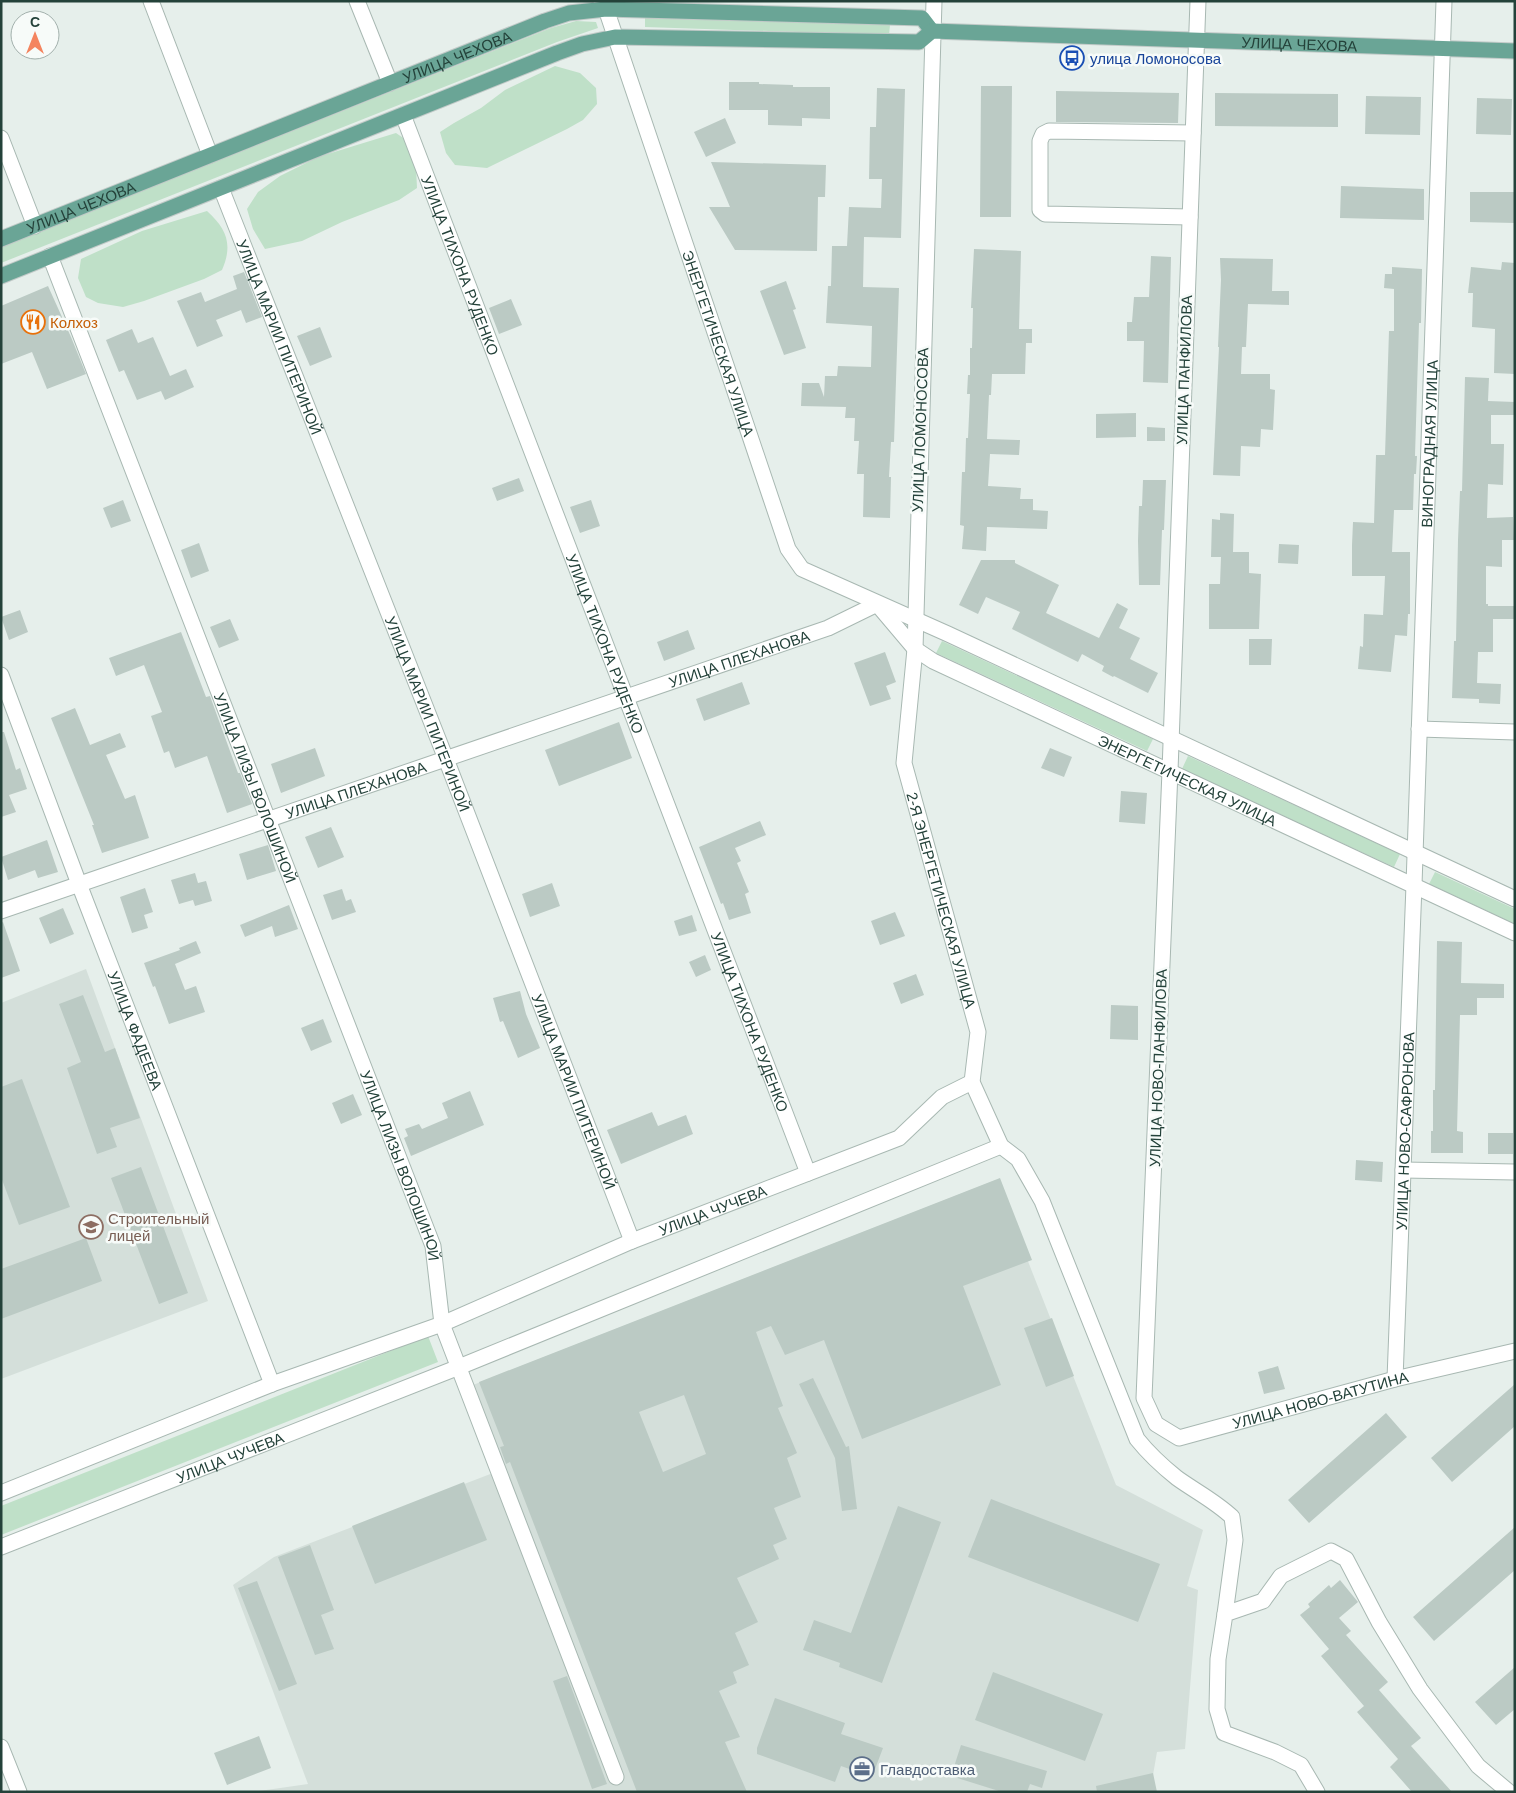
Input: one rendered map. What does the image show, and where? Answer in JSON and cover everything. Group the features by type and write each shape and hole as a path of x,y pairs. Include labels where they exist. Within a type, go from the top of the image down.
{"main road":[{"name":"УЛИЦА ЧЕХОВА","path":"1,239 545,20 604,5 725,7 922,18 932,31"},
{"name":"УЛИЦА ЧЕХОВА","path":"1,276 565,50 582,44 615,37 919,42 932,31 1515,51"}],"street":[{"path":"152,1 210,155"},
{"path":"357,1 390,83"},
{"name":"УЛИЦА ЛОМОНОСОВА","path":"915,649 914,619 934,1"},
{"name":"УЛИЦА ПАНФИЛОВА","path":"1171,738 1198,1"},
{"name":"ВИНОГРАДНАЯ УЛИЦА","path":"1414,885 1444,1"},
{"name":"ЭНЕРГЕТИЧЕСКАЯ УЛИЦА","path":"604,5 788,549 802,569 914,619 1515,899"},
{"name":"УЛИЦА ТИХОНА РУДЕНКО","path":"403,115 808,1173"},
{"path":"1190,216 1045,214 1040,210 1040,141 1043,134 1049,131 1193,133"},
{"path":"1,138 35,226"},
{"name":"УЛИЦА МАРИИ ПИТЕРИНОЙ","path":"221,188 446,759 632,1241"},
{"name":"УЛИЦА ЛИЗЫ ВОЛОШИНОЙ","path":"50,256 433,1246 442,1324"},
{"name":"ЭНЕРГЕТИЧЕСКАЯ УЛИЦА","path":"877,604 915,649 932,661 1515,933"},
{"name":"УЛИЦА ПЛЕХАНОВА","path":"1,911 828,628 877,604"},
{"name":"2-Я ЭНЕРГЕТИЧЕСКАЯ УЛИЦА","path":"915,649 904,763 978,1032 972,1082"},
{"name":"УЛИЦА ФАДЕЕВА","path":"1,675 79,884 272,1384"},
{"path":"1419,729 1515,732"},
{"name":"УЛИЦА НОВО-ПАНФИЛОВА","path":"1144,1398 1171,738"},
{"name":"УЛИЦА НОВО-САФРОНОВА","path":"1395,1379 1414,885"},
{"path":"972,1082 1001,1146 1018,1160 1042,1201 1137,1439 1154,1459 1179,1479 1218,1504 1232,1517 1235,1540 1218,1659 1217,1709 1224,1733 1275,1752 1301,1765 1317,1792"},
{"name":"УЛИЦА ЧУЧЕВА","path":"1,1494 272,1384 442,1324 632,1241 899,1138 942,1096 972,1082"},
{"name":"УЛИЦА ЧУЧЕВА","path":"1,1547 459,1367 1001,1146"},
{"path":"1403,1170 1515,1172"},
{"path":"442,1324 616,1777"},
{"name":"УЛИЦА НОВО-ВАТУТИНА","path":"1144,1398 1156,1424 1179,1438 1395,1379 1515,1351"},
{"path":"1225,1614 1262,1601 1281,1576 1331,1551 1346,1559 1379,1622 1420,1689 1478,1766 1509,1792"},
{"path":"1,1747 19,1792"}],"shaded area":[{"name":"Строительный лицей","path":"86,969 208,1301 1,1379 1,1003"},
{"path":"996,1180 1116,1485 1203,1530 1187,1586 1198,1590 1185,1749 1157,1752 1150,1792 252,1792 308,1784 233,1585 274,1557 506,1468 473,1385"}],"green space":[{"path":"645,17 890,25 889,35 645,27"},
{"path":"576,21 596,22 598,28 557,42 1,263 1,247 551,28"},
{"path":"555,66 580,73 596,88 597,104 583,120 487,168 455,165 446,153 440,132 481,108 505,90"},
{"path":"396,133 415,146 417,188 399,200 342,222 302,241 265,249 253,229 247,209 258,192 280,176 318,157"},
{"path":"207,211 219,224 226,238 227,253 222,270 204,279 123,307 98,303 86,297 78,278 81,259 142,231"},
{"path":"942,641 1153,739 1147,751 936,653"},
{"path":"1188,756 1400,854 1394,867 1182,769"},
{"path":"1435,872 1515,909 1515,924 1429,884"},
{"path":"428,1336 438,1362 1,1535 1,1506"}],"building":[{"path":"729,82 759,82 759,84 793,85 793,87 830,87 830,119 802,118 802,126 768,125 768,110 729,110"},
{"path":"981,86 1012,86 1011,217 980,217"},
{"path":"877,88 905,89 901,238 864,237 863,287 899,288 894,442 891,442 889,477 891,477 890,518 863,517 864,474 857,474 859,441 854,441 855,418 845,418 846,407 801,406 802,383 819,383 824,397 825,376 837,376 838,366 871,367 872,326 826,323 828,286 831,286 832,246 847,246 849,207 881,208 882,179 869,179 870,127 876,127"},
{"path":"1056,91 1179,93 1178,123 1056,122"},
{"path":"1215,93 1338,94 1338,127 1215,126"},
{"path":"1366,96 1421,97 1420,135 1365,134"},
{"path":"1477,98 1512,99 1511,135 1476,134"},
{"path":"725,118 736,143 706,157 694,132"},
{"path":"711,162 826,165 825,197 818,197 817,251 735,250 709,207 730,207"},
{"path":"1341,186 1424,189 1424,220 1340,218"},
{"path":"1470,192 1515,192 1515,223 1470,222"},
{"path":"974,249 1021,251 1019,329 1032,329 1032,343 1026,343 1025,374 992,374 987,439 1020,440 1019,455 990,454 988,486 1021,488 1020,499 1033,499 1033,510 1048,511 1047,529 987,527 986,551 962,549 964,526 960,525 962,472 965,472 966,438 968,438 970,394 967,394 968,375 970,375 970,348 972,348 973,308 971,308"},
{"path":"1151,256 1171,257 1168,383 1143,382 1144,341 1127,341 1127,322 1132,322 1134,297 1149,297"},
{"path":"1220,258 1273,259 1272,291 1289,291 1289,305 1248,304 1246,347 1242,347 1241,374 1270,374 1270,389 1275,390 1273,430 1261,429 1260,447 1241,446 1240,476 1213,475 1219,347"},
{"path":"1502,262 1515,263 1515,374 1494,373 1495,329 1472,327 1473,293 1468,293 1471,267 1501,270"},
{"path":"1392,267 1422,269 1415,456 1417,456 1416,474 1414,474 1413,510 1394,510 1392,552 1410,552 1410,614 1408,614 1407,636 1395,635 1391,672 1358,669 1360,646 1363,647 1364,614 1383,615 1385,576 1352,576 1352,545 1353,522 1374,523 1376,455 1385,455 1389,331 1394,331 1394,289 1384,288 1385,274 1392,274"},
{"path":"244,272 262,317 246,323 241,310 216,320 223,336 197,347 177,301 201,292 205,302 237,289 233,276"},
{"path":"786,281 796,309 793,310 806,348 784,355 760,291"},
{"name":"Колхоз","path":"48,286 86,374 47,389 32,352 1,364 1,306"},
{"path":"511,299 522,325 499,334 489,308"},
{"path":"320,327 332,357 310,366 297,336"},
{"path":"132,329 138,343 153,337 170,376 186,369 194,387 165,400 161,391 137,400 124,370 119,372 106,340"},
{"path":"1465,377 1489,378 1488,401 1515,402 1515,415 1491,415 1491,444 1504,444 1503,485 1488,484 1487,518 1513,517 1514,540 1502,540 1502,567 1486,566 1486,604 1488,606 1515,606 1515,619 1493,619 1493,652 1478,652 1477,683 1501,684 1500,704 1479,703 1479,699 1452,698 1454,641 1456,641"},
{"path":"1136,413 1136,437 1096,438 1096,414"},
{"path":"1147,427 1165,428 1165,441 1147,441"},
{"path":"519,478 524,491 497,501 492,488"},
{"path":"1143,480 1166,480 1160,585 1139,585 1139,506 1142,506"},
{"path":"123,500 131,521 111,528 103,508"},
{"path":"591,500 600,526 580,533 570,507"},
{"path":"1220,513 1234,514 1233,552 1249,552 1249,573 1261,574 1259,629 1209,629 1209,584 1220,584 1221,557 1211,557 1212,519 1220,520"},
{"path":"199,543 209,571 191,578 181,550"},
{"path":"1279,544 1299,545 1298,564 1278,563"},
{"path":"981,560 1015,560 1015,563 1059,585 1046,613 1099,638 1117,603 1128,609 1119,628 1140,638 1130,659 1158,673 1148,693 1102,671 1104,666 1082,654 1078,662 1012,629 1020,612 986,597 978,614 959,605"},
{"path":"20,610 28,632 9,640 1,617"},
{"path":"230,619 239,640 219,648 210,627"},
{"path":"688,630 695,649 664,661 657,642"},
{"path":"181,632 206,697 210,696 238,773 240,773 252,804 227,813 207,756 175,768 169,751 164,753 151,716 162,712 144,665 116,676 109,658"},
{"path":"1249,639 1272,639 1271,665 1249,665"},
{"path":"885,652 896,682 886,686 891,699 870,706 854,663"},
{"path":"742,682 750,704 704,721 696,699"},
{"path":"75,708 90,745 120,733 126,747 106,755 125,799 135,795 149,838 102,853 92,825 94,825 51,718"},
{"path":"619,722 632,758 559,786 545,750"},
{"path":"1,732 4,732 16,770 20,768 27,789 9,795 16,812 1,817"},
{"path":"315,748 325,776 281,793 271,764"},
{"path":"1050,748 1072,757 1064,777 1041,768"},
{"path":"1121,791 1147,793 1145,824 1119,822"},
{"path":"760,821 766,835 735,848 741,861 737,863 749,892 745,894 751,913 729,920 699,847"},
{"path":"331,827 344,857 318,868 305,837"},
{"path":"47,840 58,872 38,878 35,870 8,880 1,857"},
{"path":"268,845 276,871 247,880 239,854"},
{"path":"195,873 198,883 206,881 212,901 195,906 193,900 179,904 171,880"},
{"path":"552,883 560,906 530,917 522,894"},
{"path":"145,888 153,912 144,915 148,928 132,933 120,897"},
{"path":"342,889 346,901 351,899 356,912 332,920 323,895"},
{"path":"289,905 298,929 275,937 272,926 245,937 240,925"},
{"path":"63,908 74,934 50,944 39,918"},
{"path":"895,912 905,936 880,945 871,921"},
{"path":"692,915 697,931 679,936 674,921"},
{"path":"3,922 20,971 1,978 1,923"},
{"path":"196,941 201,953 175,964 185,990 196,986 205,1012 169,1024 144,963 180,950 179,948"},
{"path":"1437,941 1462,942 1461,983 1504,984 1504,998 1477,998 1477,1015 1460,1015 1457,1131 1463,1132 1463,1153 1431,1153 1433,1090 1435,1090"},
{"path":"705,955 711,970 696,977 689,962"},
{"path":"916,974 924,995 901,1004 893,983"},
{"path":"520,991 526,1014 540,1048 518,1058 503,1021 500,1022 493,998"},
{"path":"83,995 105,1052 115,1048 140,1118 110,1128 117,1147 97,1154 67,1068 81,1062 59,1004"},
{"path":"1111,1005 1138,1006 1138,1040 1110,1039"},
{"path":"323,1019 332,1042 311,1051 301,1028"},
{"path":"22,1079 70,1207 19,1225 1,1177 1,1087"},
{"path":"470,1091 484,1125 411,1156 404,1138 408,1136 405,1129 419,1124 422,1129 448,1118 442,1103"},
{"path":"353,1094 362,1115 341,1124 332,1103"},
{"path":"652,1112 658,1126 686,1115 693,1134 621,1164 607,1130"},
{"path":"1488,1133 1513,1133 1513,1154 1488,1154"},
{"path":"1356,1160 1383,1162 1382,1182 1355,1180"},
{"path":"141,1167 188,1293 159,1304 111,1178"},
{"path":"1000,1178 1032,1260 963,1286 1001,1385 862,1439 824,1340 785,1355 771,1326 756,1332 783,1406 778,1408 797,1453 787,1458 801,1497 774,1508 787,1539 773,1545 779,1559 737,1578 758,1622 735,1633 749,1665 733,1672 737,1683 719,1691 740,1737 725,1742 747,1792 637,1792 510,1462 506,1464 500,1447 504,1446 479,1382","holes":["684,1395 706,1454 663,1472 639,1412"]},
{"path":"86,1238 102,1281 1,1319 1,1269"},
{"path":"1052,1318 1074,1376 1046,1387 1024,1328"},
{"path":"1278,1366 1285,1389 1264,1394 1258,1372"},
{"path":"813,1378 846,1447 849,1446 857,1509 842,1511 835,1458 799,1384"},
{"path":"1515,1384 1515,1426 1452,1482 1431,1458"},
{"path":"1386,1413 1407,1437 1309,1523 1288,1500"},
{"path":"464,1482 487,1540 375,1584 352,1526"},
{"path":"991,1499 1160,1564 1138,1622 968,1557"},
{"path":"898,1506 941,1522 882,1683 839,1667 840,1663 803,1650 814,1620 851,1633"},
{"path":"1515,1527 1515,1570 1434,1641 1413,1617"},
{"path":"310,1545 334,1610 321,1615 334,1649 315,1655 278,1557"},
{"path":"1340,1580 1358,1602 1339,1618 1351,1631 1346,1635 1388,1682 1379,1690 1421,1738 1411,1746 1452,1792 1412,1792 1390,1767 1398,1759 1357,1712 1364,1706 1321,1656 1329,1649 1300,1615 1310,1607 1308,1604 1329,1585 1331,1588"},
{"path":"257,1581 297,1684 279,1691 238,1588"},
{"path":"1515,1667 1515,1709 1496,1725 1475,1702"},
{"path":"993,1672 1103,1714 1085,1761 975,1720"},
{"path":"567,1676 607,1784 592,1789 553,1681"},
{"path":"775,1698 845,1723 841,1734 883,1748 872,1777 841,1766 835,1782 757,1754 757,1748"},
{"path":"259,1736 271,1768 227,1785 214,1753"},
{"path":"961,1745 1047,1771 1042,1788 1030,1784 1027,1792 1002,1792 951,1776"},
{"path":"1153,1773 1157,1792 1097,1792 1096,1786"}],"place":[{"name":"улица Ломоносова","path":"1072,58"},
{"name":"Колхоз","path":"33,322"},
{"name":"Строительный лицей","path":"91,1227"},
{"name":"Главдоставка","path":"862,1769"}]}
